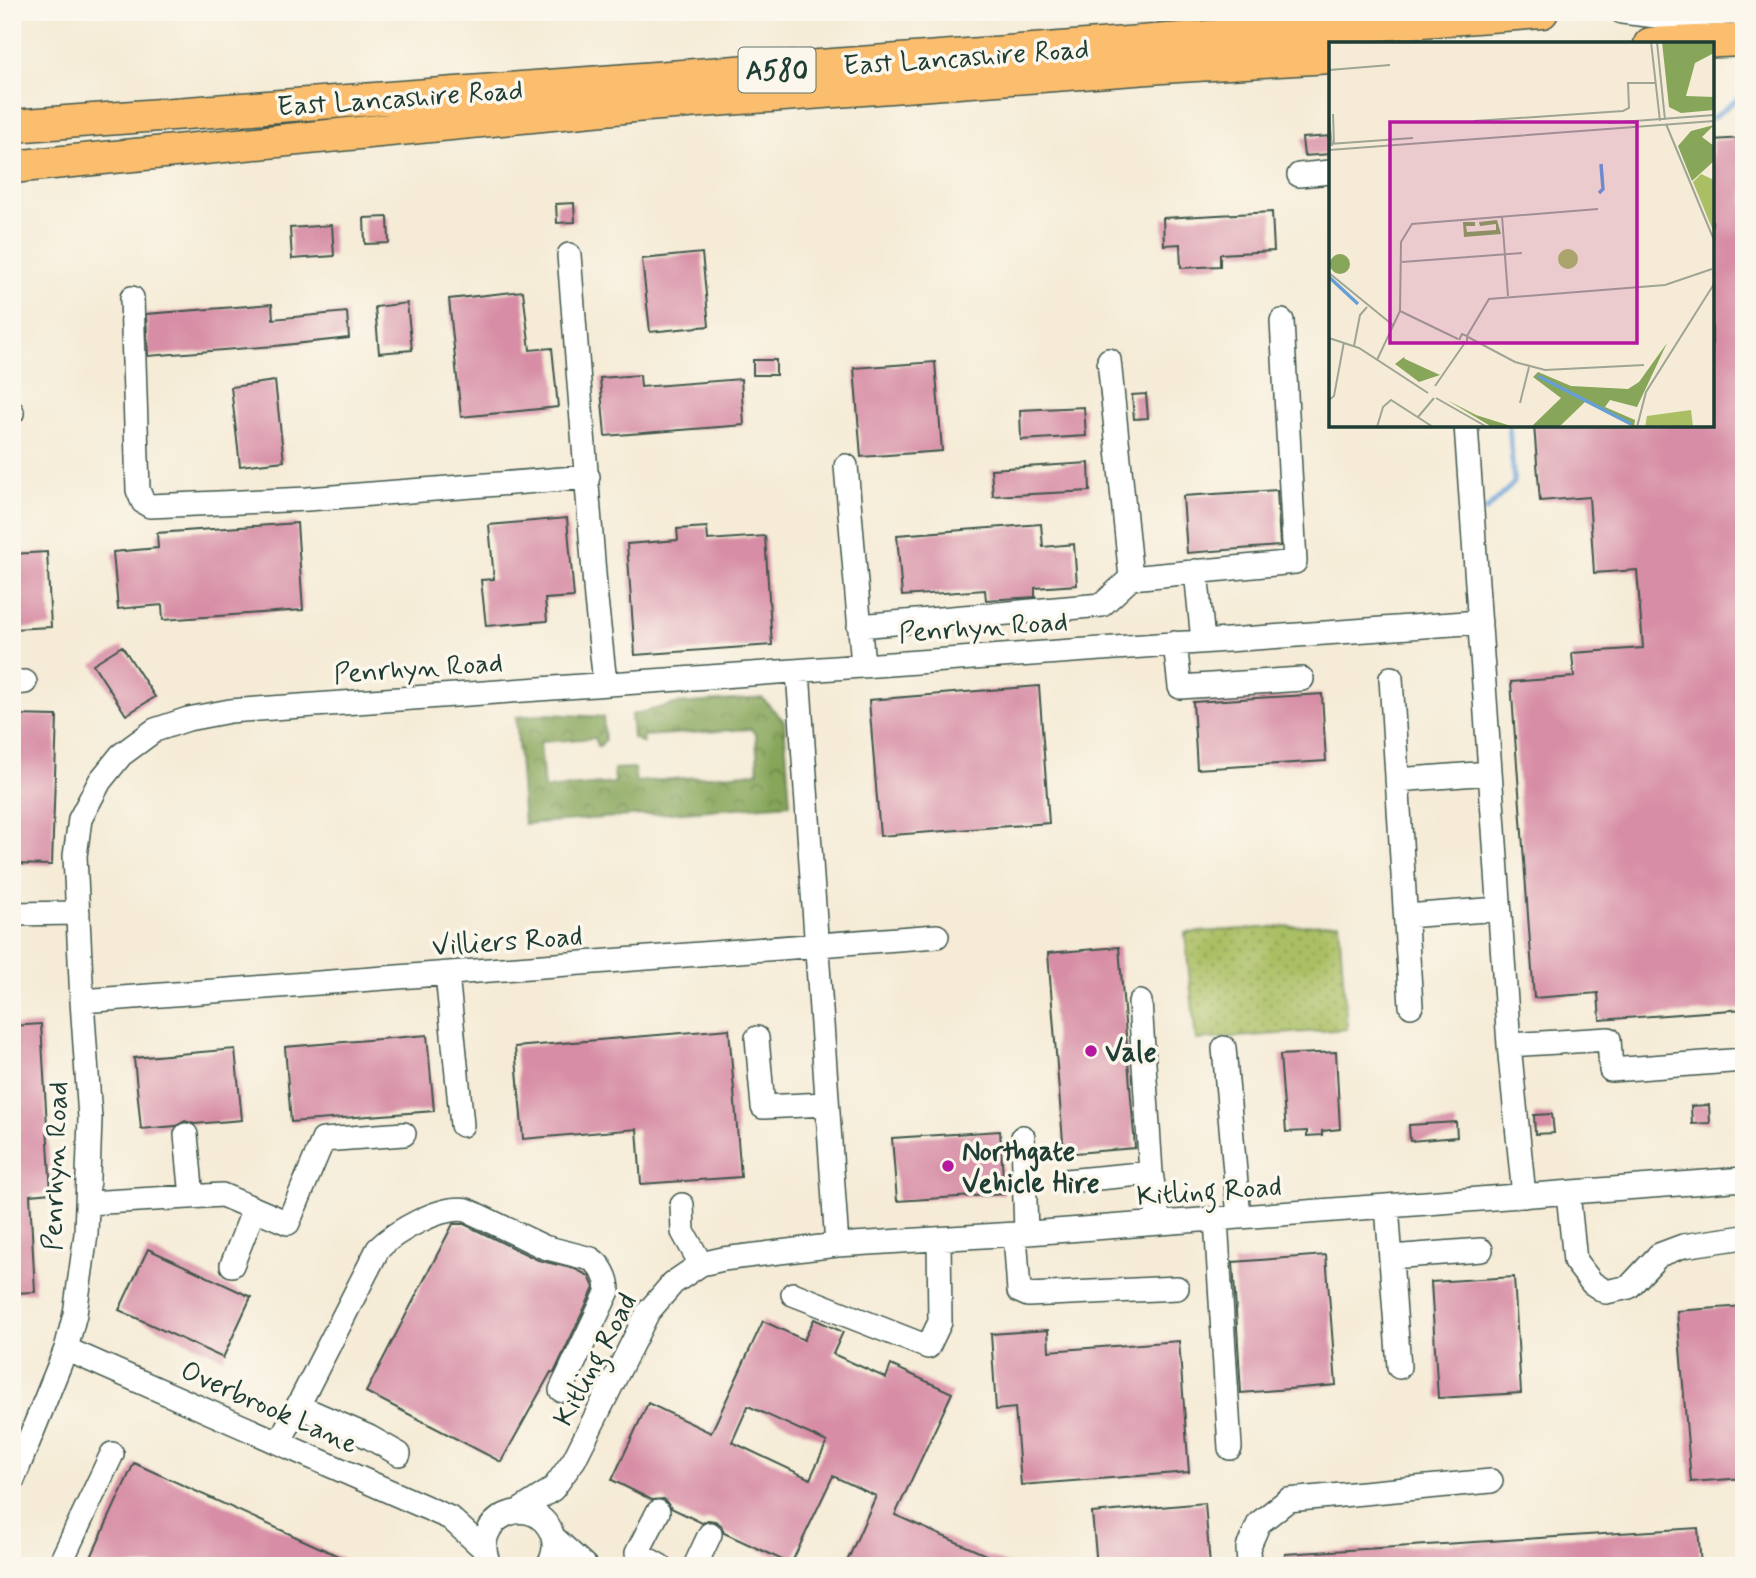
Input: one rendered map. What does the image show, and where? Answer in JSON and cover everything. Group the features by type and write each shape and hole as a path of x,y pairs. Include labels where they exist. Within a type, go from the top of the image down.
{"highway":[{"name":"East Lancashire Road","path":"12,126 1542,12"},
{"path":"1697,42 1744,40"},
{"name":"East Lancashire Road","path":"20,165 634,106 1329,57"}],"street":[{"path":"1622,12 1665,17 1744,12"},
{"path":"1298,174 1329,172"},
{"path":"569,255 605,683"},
{"path":"132,298 138,490 143,502 150,506 308,499 588,477"},
{"path":"859,626 1102,605 1131,578 1294,562 1282,321"},
{"path":"1109,360 1131,578"},
{"path":"1466,427 1509,1045 1524,1196"},
{"path":"846,466 863,665"},
{"path":"1196,571 1203,641"},
{"name":"Penrhyn Road","path":"12,1482 18,1454 66,1349 75,1314 88,1203 90,1118 75,856 80,819 100,781 121,755 155,730 188,719 230,711 1480,622"},
{"path":"1175,642 1180,687 1302,678"},
{"path":"798,671 837,1245"},
{"path":"1391,678 1411,1006"},
{"path":"1397,780 1490,773"},
{"path":"1406,916 1499,909"},
{"path":"12,915 78,913"},
{"name":"Villiers Road","path":"82,1001 937,936"},
{"path":"447,974 462,1125"},
{"path":"1140,1002 1158,1223"},
{"path":"758,1038 763,1107 826,1104"},
{"path":"1509,1045 1609,1039 1611,1070 1744,1060"},
{"path":"1224,1048 1230,1448"},
{"path":"88,1203 222,1195 288,1223 323,1140 404,1134"},
{"path":"186,1135 192,1197"},
{"path":"1023,1137 1019,1291 1028,1295 1177,1288"},
{"path":"1066,1181 1152,1173"},
{"name":"Kitling Road","path":"508,1515 553,1489 574,1460 648,1312 673,1283 701,1264 837,1245 1020,1234 1744,1179"},
{"path":"1568,1193 1575,1261 1592,1283 1606,1292 1629,1287 1659,1255 1683,1246 1744,1237"},
{"path":"682,1205 683,1232 701,1264"},
{"path":"1387,1206 1399,1367"},
{"path":"279,1443 378,1249 407,1227 458,1208 544,1247 591,1259 604,1273 608,1291 561,1391"},
{"path":"232,1265 254,1209"},
{"path":"793,1294 928,1347 940,1322 939,1239"},
{"path":"1391,1257 1482,1250"},
{"name":"Overbrook Lane","path":"66,1349 450,1518 487,1557"},
{"path":"298,1406 369,1437 399,1454"},
{"path":"59,1566 112,1454"},
{"path":"1249,1566 1248,1548 1259,1522 1288,1500 1491,1481"},
{"name":"Kitling Road","path":"548,1566 555,1549 551,1531 553,1489"},
{"path":"657,1512 637,1553 660,1566"},
{"path":"487,1557 485,1538 490,1527 508,1515 540,1518 580,1565"},
{"name":"Overbrook Lane","path":"450,1518 508,1515"},
{"path":"695,1566 710,1534"}],"green space":[{"path":"762,698 784,721 790,804 524,824 516,717 550,714 603,717 605,740 600,746 597,747 596,738 540,742 544,789 615,783 614,769 634,768 636,782 758,772 756,735 751,729 643,736 643,743 633,738 631,715 675,704"},
{"path":"1339,923 1347,1029 1196,1040 1185,933"}],"building":[{"path":"1329,136 1329,154 1304,156 1302,138"},
{"path":"1744,138 1744,1009 1600,1020 1598,993 1534,998 1511,682 1574,677 1572,653 1643,648 1637,570 1594,573 1589,497 1540,501 1534,427 1714,427 1714,140"},
{"path":"574,203 575,222 557,223 556,204"},
{"path":"1272,212 1274,251 1220,254 1220,266 1181,268 1180,244 1164,245 1163,218"},
{"path":"388,217 389,243 365,244 364,218"},
{"path":"332,225 334,256 292,259 290,228"},
{"path":"702,253 709,326 650,332 642,259"},
{"path":"523,291 530,350 552,348 558,407 461,417 449,299"},
{"path":"407,303 412,350 379,353 375,307"},
{"path":"272,304 273,319 347,312 349,338 148,356 146,314"},
{"path":"753,360 776,360 776,375 753,375"},
{"path":"935,362 942,451 861,457 854,368"},
{"path":"640,375 641,387 741,379 744,425 605,436 600,378"},
{"path":"275,381 284,461 240,466 231,387"},
{"path":"1146,394 1148,418 1134,419 1132,395"},
{"path":"1084,407 1086,436 1021,440 1020,410"},
{"path":"1089,463 1090,491 993,496 991,469"},
{"path":"1277,490 1280,546 1187,553 1183,496"},
{"path":"567,518 574,597 545,599 547,621 486,626 481,580 494,579 489,525"},
{"path":"297,523 303,610 163,620 162,605 118,609 113,552 158,548 157,533"},
{"path":"1041,524 1043,547 1074,544 1077,585 1035,588 1035,597 986,600 985,590 902,596 897,535"},
{"path":"707,527 708,540 765,536 772,645 635,655 627,544 678,540 677,529"},
{"path":"47,552 51,627 12,629 12,554"},
{"path":"122,646 155,697 126,715 93,664"},
{"path":"1039,686 1049,823 880,836 869,700"},
{"path":"1322,694 1326,761 1197,769 1193,702"},
{"path":"12,715 57,716 52,865 12,864"},
{"name":"Vale","path":"1119,947 1135,1148 1064,1154 1048,953"},
{"path":"41,1024 51,1193 30,1195 35,1292 12,1293 12,1026"},
{"path":"729,1029 741,1177 641,1184 637,1129 523,1139 515,1047"},
{"path":"427,1035 434,1111 291,1122 285,1047"},
{"path":"235,1049 242,1120 194,1124 185,1121 176,1126 141,1129 134,1058"},
{"path":"1336,1052 1340,1129 1322,1131 1322,1135 1307,1136 1307,1131 1286,1132 1280,1055"},
{"path":"1709,1105 1710,1123 1692,1124 1691,1106"},
{"path":"1552,1114 1554,1133 1535,1134 1534,1115"},
{"path":"1456,1122 1457,1137 1410,1141 1409,1125"},
{"name":"Northgate Vehicle Hire","path":"1000,1131 1004,1194 897,1201 892,1138"},
{"path":"453,1224 464,1224 538,1260 575,1269 589,1276 594,1288 554,1373 551,1372 501,1462 366,1392"},
{"path":"148,1249 251,1297 223,1358 119,1310"},
{"path":"1326,1255 1336,1385 1241,1393 1233,1262"},
{"path":"1514,1277 1521,1393 1438,1398 1431,1282"},
{"path":"1744,1306 1744,1478 1691,1482 1677,1311"},
{"path":"814,1319 843,1332 833,1354 886,1378 891,1365 952,1393 895,1515 1011,1566 845,1566 876,1496 833,1476 791,1564 724,1533 721,1525 715,1521 702,1523 671,1508 664,1499 652,1500 612,1480 648,1403 711,1433 763,1321 804,1340","holes":["748,1406 827,1442 810,1479 732,1442"]},
{"path":"1048,1330 1049,1351 1179,1341 1189,1472 1021,1485 1015,1408 996,1410 991,1334"},
{"path":"134,1463 360,1566 87,1566"},
{"path":"1205,1503 1210,1566 1097,1566 1092,1513"},
{"path":"1698,1528 1701,1566 1285,1566 1285,1554"}],"waterway":[{"path":"1714,117 1744,94"},
{"path":"1486,510 1514,483 1509,427"}],"place":[{"name":"Vale","path":"1091,1051"},
{"name":"Northgate Vehicle Hire","path":"948,1166"}]}
